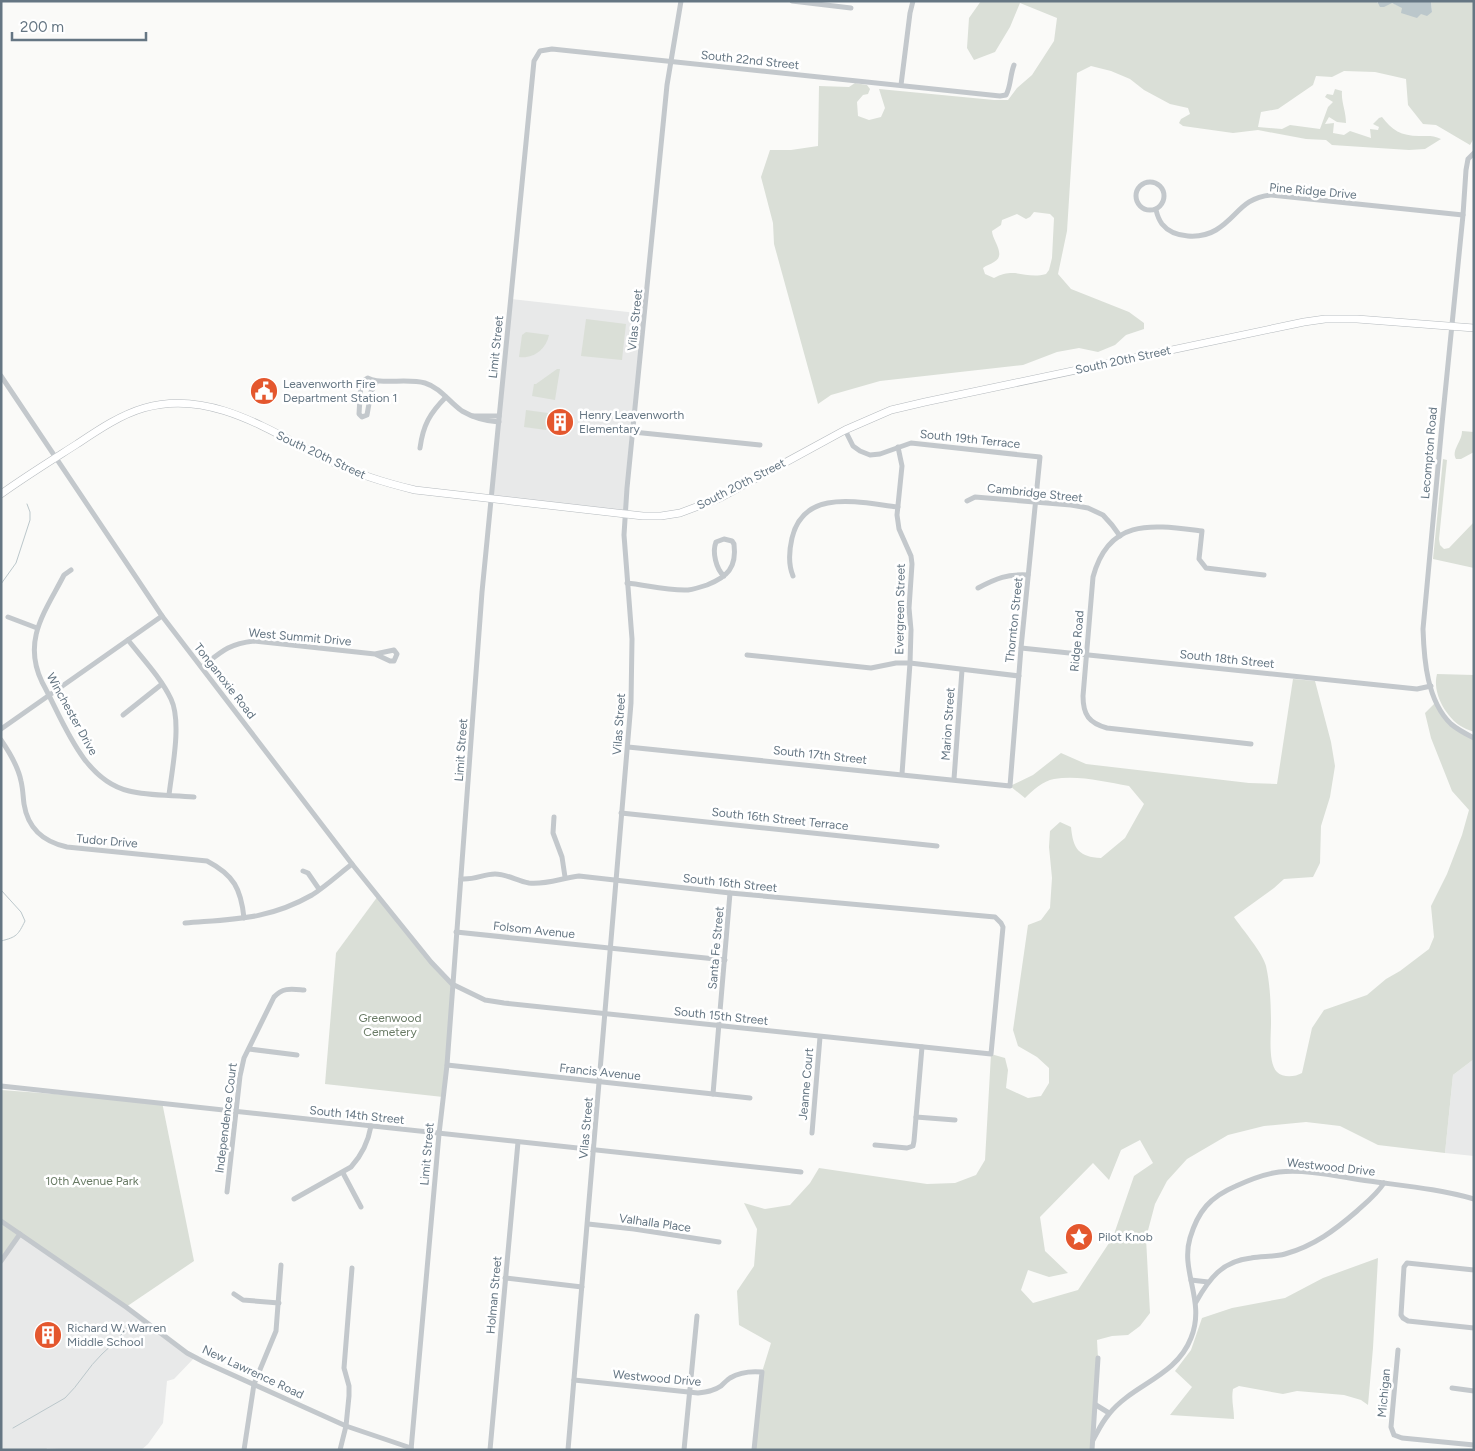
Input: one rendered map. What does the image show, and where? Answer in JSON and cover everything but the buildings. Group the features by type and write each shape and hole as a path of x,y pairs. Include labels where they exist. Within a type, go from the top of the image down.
{"main road":[{"name":"South 20th Street","path":"1,494 105,426 128,414 159,405 199,404 238,415 334,463 369,478 415,490 625,514 661,516 700,507 845,430 891,410 925,402 1304,322 1326,319 1358,319 1474,328"}],"street":[{"name":"Vilas Street","path":"568,1450 628,746 632,672 624,535 625,514 667,85 681,1"},
{"path":"792,1 851,8"},
{"path":"901,85 913,1"},
{"name":"South 22nd Street","path":"538,53 546,49 552,49 1000,96 1006,95 1014,65"},
{"name":"Limit Street","path":"411,1449 439,1134 447,1065 482,592 532,70 538,53"},
{"name":"Lecompton Road","path":"1474,153 1468,159 1466,170 1423,629 1424,654 1435,702 1450,723 1474,738"},
{"path":"1145,183 1157,184 1163,190 1163,202 1156,210 1145,210 1136,201 1135,196 1138,188 1145,183"},
{"name":"Pine Ridge Drive","path":"1156,210 1161,223 1169,230 1187,236 1216,230 1252,199 1271,195 1463,216"},
{"name":"Tonganoxie Road","path":"1,376 162,616 352,864 431,962 452,984"},
{"path":"377,381 371,392 368,415 362,417 358,409 361,382 365,378 377,381 407,380 434,387 462,411 473,416 499,419"},
{"path":"420,448 422,433 426,423 436,407 446,397"},
{"name":"South 19th Terrace","path":"845,430 852,446 860,452 870,455 880,454 911,443 1040,457"},
{"path":"633,432 760,445"},
{"name":"Evergreen Street","path":"898,447 902,466 898,507 899,529 911,556 912,564 909,608 911,630 910,663 902,774"},
{"name":"Thornton Street","path":"1010,786 1021,648 1040,457"},
{"name":"Cambridge Street","path":"967,501 975,497 1088,508 1103,515 1120,536"},
{"path":"793,576 789,566 790,548 795,528 800,520 815,507 824,503 839,501 898,507"},
{"name":"Ridge Road","path":"1251,744 1107,728 1096,725 1088,718 1083,707 1086,655 1092,586 1096,567 1104,550 1120,536 1135,528 1163,526 1202,531 1199,559 1206,568 1264,575"},
{"path":"627,582 688,590 700,588 724,576 731,569 734,562 734,544 732,541 724,539 719,540 714,550 720,574 724,576"},
{"name":"Winchester Drive","path":"71,570 64,575 37,628 34,642 34,657 36,670 83,759 103,780 130,792 194,797"},
{"path":"978,588 998,577 1028,575"},
{"path":"1,729 162,616"},
{"path":"8,617 37,628"},
{"path":"128,640 172,700 176,720 169,795"},
{"name":"West Summit Drive","path":"202,667 223,650 237,643 254,641 375,654"},
{"name":"South 18th Street","path":"1021,648 1417,689 1431,686"},
{"path":"747,655 871,668 896,663 910,663 1019,676"},
{"name":"Marion Street","path":"954,779 962,670"},
{"path":"124,715 162,684"},
{"name":"Tudor Drive","path":"1,740 15,762 22,782 24,802 29,819 37,833 45,839 67,847 207,861 220,868 236,885 241,899 244,918"},
{"name":"South 17th Street","path":"628,746 1010,786"},
{"name":"South 16th Street Terrace","path":"621,813 937,846"},
{"path":"554,817 553,833 562,856 565,877"},
{"path":"185,923 256,917 279,911 319,890 352,864"},
{"path":"303,870 308,873 319,890"},
{"name":"South 16th Street","path":"461,879 472,880 489,874 497,874 540,883 579,876 730,893 995,917 1002,927 991,1054"},
{"name":"Santa Fe Street","path":"713,1094 730,893"},
{"name":"Folsom Avenue","path":"456,932 724,960"},
{"name":"South 15th Street","path":"452,984 485,1000 991,1054"},
{"name":"Independence Court","path":"227,1192 241,1067 278,993 286,989 304,990"},
{"name":"Jeanne Court","path":"812,1133 820,1036"},
{"path":"875,1145 907,1148 913,1146 922,1047"},
{"path":"249,1049 297,1055"},
{"name":"Francis Avenue","path":"447,1065 750,1098"},
{"name":"South 14th Street","path":"1,1086 801,1172"},
{"path":"916,1117 955,1120"},
{"path":"294,1199 343,1172 359,1159 369,1137 370,1126"},
{"name":"Holman Street","path":"490,1450 518,1142"},
{"path":"343,1172 361,1206"},
{"name":"Westwood Drive","path":"1093,1440 1109,1413 1123,1400 1171,1367 1182,1354 1191,1338 1196,1320 1196,1303 1188,1266 1190,1238 1206,1204 1220,1193 1253,1179 1278,1172 1304,1172 1423,1188 1474,1198"},
{"path":"1196,1303 1208,1282 1219,1271 1237,1260 1284,1255 1318,1242 1334,1231 1377,1193 1384,1183"},
{"name":"New Lawrence Road","path":"1,1220 124,1305 187,1352 204,1362 346,1426 411,1449"},
{"name":"Valhalla Place","path":"588,1224 719,1242"},
{"path":"1,1261 20,1234"},
{"path":"1474,1270 1407,1263 1404,1267 1400,1315 1408,1321 1474,1328"},
{"path":"244,1450 254,1384 274,1337 279,1303 281,1265"},
{"path":"340,1450 346,1426 349,1386 344,1363 352,1268"},
{"path":"505,1278 582,1287"},
{"path":"1192,1280 1208,1282"},
{"path":"234,1294 243,1300 279,1303"},
{"path":"684,1450 697,1316"},
{"name":"Michigan","path":"1398,1350 1392,1432 1396,1436 1474,1445"},
{"path":"1092,1450 1098,1358"},
{"name":"Westwood Drive","path":"574,1380 698,1393 710,1391 738,1374 750,1371 762,1372 754,1450"},
{"path":"1452,1388 1474,1391"},
{"path":"1096,1405 1109,1413"}],"shaded area":[{"path":"1377,1 1431,1 1432,12 1427,16 1421,14 1417,18 1401,13 1402,8 1392,3 1380,7"},
{"path":"511,299 646,314 625,514 492,499"},
{"path":"1474,1059 1474,1156 1445,1153 1453,1075"},
{"path":"20,1234 195,1357 174,1379 167,1381 163,1423 148,1444 141,1450 47,1448 46,1450 1,1450 1,1261"}],"green space":[{"path":"981,1 1377,1 1377,3 1392,3 1421,14 1432,12 1431,1 1474,1 1474,138 1470,145 1436,125 1423,124 1408,105 1406,79 1375,72 1344,71 1332,77 1316,76 1313,85 1278,109 1261,112 1258,127 1282,129 1290,125 1320,129 1328,107 1333,102 1325,97 1327,94 1333,95 1335,89 1342,91 1346,123 1337,122 1329,117 1325,124 1334,123 1333,133 1344,135 1350,131 1371,138 1370,129 1378,130 1379,127 1373,124 1382,117 1393,129 1402,133 1413,136 1433,136 1441,139 1425,149 1409,150 1332,145 1326,140 1306,139 1258,130 1233,133 1183,126 1179,123 1181,119 1190,114 1188,108 1170,104 1144,90 1130,79 1111,71 1091,66 1077,73 1067,231 1058,274 1071,289 1129,312 1144,323 1144,329 1126,335 1115,345 1098,352 1079,348 1057,352 1023,365 880,381 831,395 818,404 774,244 773,223 761,177 770,150 791,150 818,146 819,86 849,87 855,83 867,85 870,89 868,94 863,95 857,102 858,116 869,120 881,117 885,108 879,89 1008,100 1017,88 1032,75 1054,41 1057,18 1020,3 1010,27 995,52 974,60 967,48 969,18","holes":["1034,212 1050,214 1054,218 1052,258 1046,274 1008,273 994,278 985,274 983,268 998,259 999,251 992,231 1001,225 1002,220 1017,214 1026,219"]},
{"path":"586,319 626,324 622,360 581,356"},
{"path":"526,332 549,335 542,349 534,355 519,357 522,335"},
{"path":"560,369 555,400 532,396 534,384"},
{"path":"526,410 548,413 546,430 524,427"},
{"path":"1462,431 1474,432 1474,452 1461,459 1456,459 1455,452"},
{"path":"1443,459 1447,460 1440,545 1444,549 1449,548 1474,522 1474,568 1433,559"},
{"path":"1437,674 1474,675 1474,732 1459,725 1445,709 1436,688"},
{"path":"1293,679 1315,681 1331,742 1335,766 1330,797 1321,826 1320,863 1313,877 1284,879 1234,917 1257,948 1266,966 1270,1001 1272,1062 1277,1072 1289,1076 1302,1073 1312,1028 1324,1010 1367,995 1386,979 1429,949 1434,937 1431,906 1447,874 1462,835 1469,810 1452,791 1431,738 1425,713 1435,703 1450,723 1474,738 1474,1059 1453,1075 1445,1153 1378,1145 1340,1126 1306,1122 1264,1126 1228,1135 1187,1159 1167,1181 1155,1204 1146,1238 1150,1313 1140,1326 1128,1335 1112,1336 1097,1340 1098,1358 1092,1450 754,1450 762,1372 771,1343 739,1325 737,1291 754,1266 757,1229 744,1203 765,1209 790,1205 810,1183 819,1168 927,1184 955,1183 976,1175 985,1160 991,1054 1005,1058 1008,1070 1006,1088 1028,1098 1041,1096 1049,1083 1049,1068 1037,1057 1018,1046 1013,1030 1028,925 1041,920 1050,908 1052,878 1049,847 1050,831 1060,822 1071,827 1073,841 1078,850 1087,856 1101,858 1125,838 1144,804 1129,786 1092,780 1063,778 1050,780 1038,786 1025,798 1010,786 1033,775 1061,753 1086,764 1249,783 1277,784","holes":["1140,1140 1153,1163 1134,1176 1113,1237 1078,1290 1033,1303 1021,1290 1028,1270 1049,1277 1068,1273 1045,1251 1040,1217 1093,1163 1109,1180 1121,1150"]},
{"name":"Greenwood Cemetery","path":"378,896 452,984 443,1097 325,1084 336,953"},
{"name":"10th Avenue Park","path":"1,1090 162,1102 194,1261 126,1307 21,1234 1,1261"},
{"path":"1378,1258 1368,1405 1361,1400 1344,1395 1297,1391 1283,1394 1239,1386 1233,1389 1234,1419 1170,1415 1192,1387 1175,1371 1191,1350 1202,1318 1232,1308 1285,1298 1323,1278"}],"waterway":[{"path":"1,584 16,563 30,520 27,504"},
{"path":"1,890 21,912 25,921 16,935 1,941"},
{"path":"13,1428 65,1398 97,1359 129,1325"}],"place":[{"name":"Leavenworth Fire Department Station 1","path":"264,391"},
{"name":"Henry Leavenworth Elementary","path":"560,422"},
{"name":"Pilot Knob","path":"1079,1237"},
{"name":"Richard W. Warren Middle School","path":"48,1335"}]}
